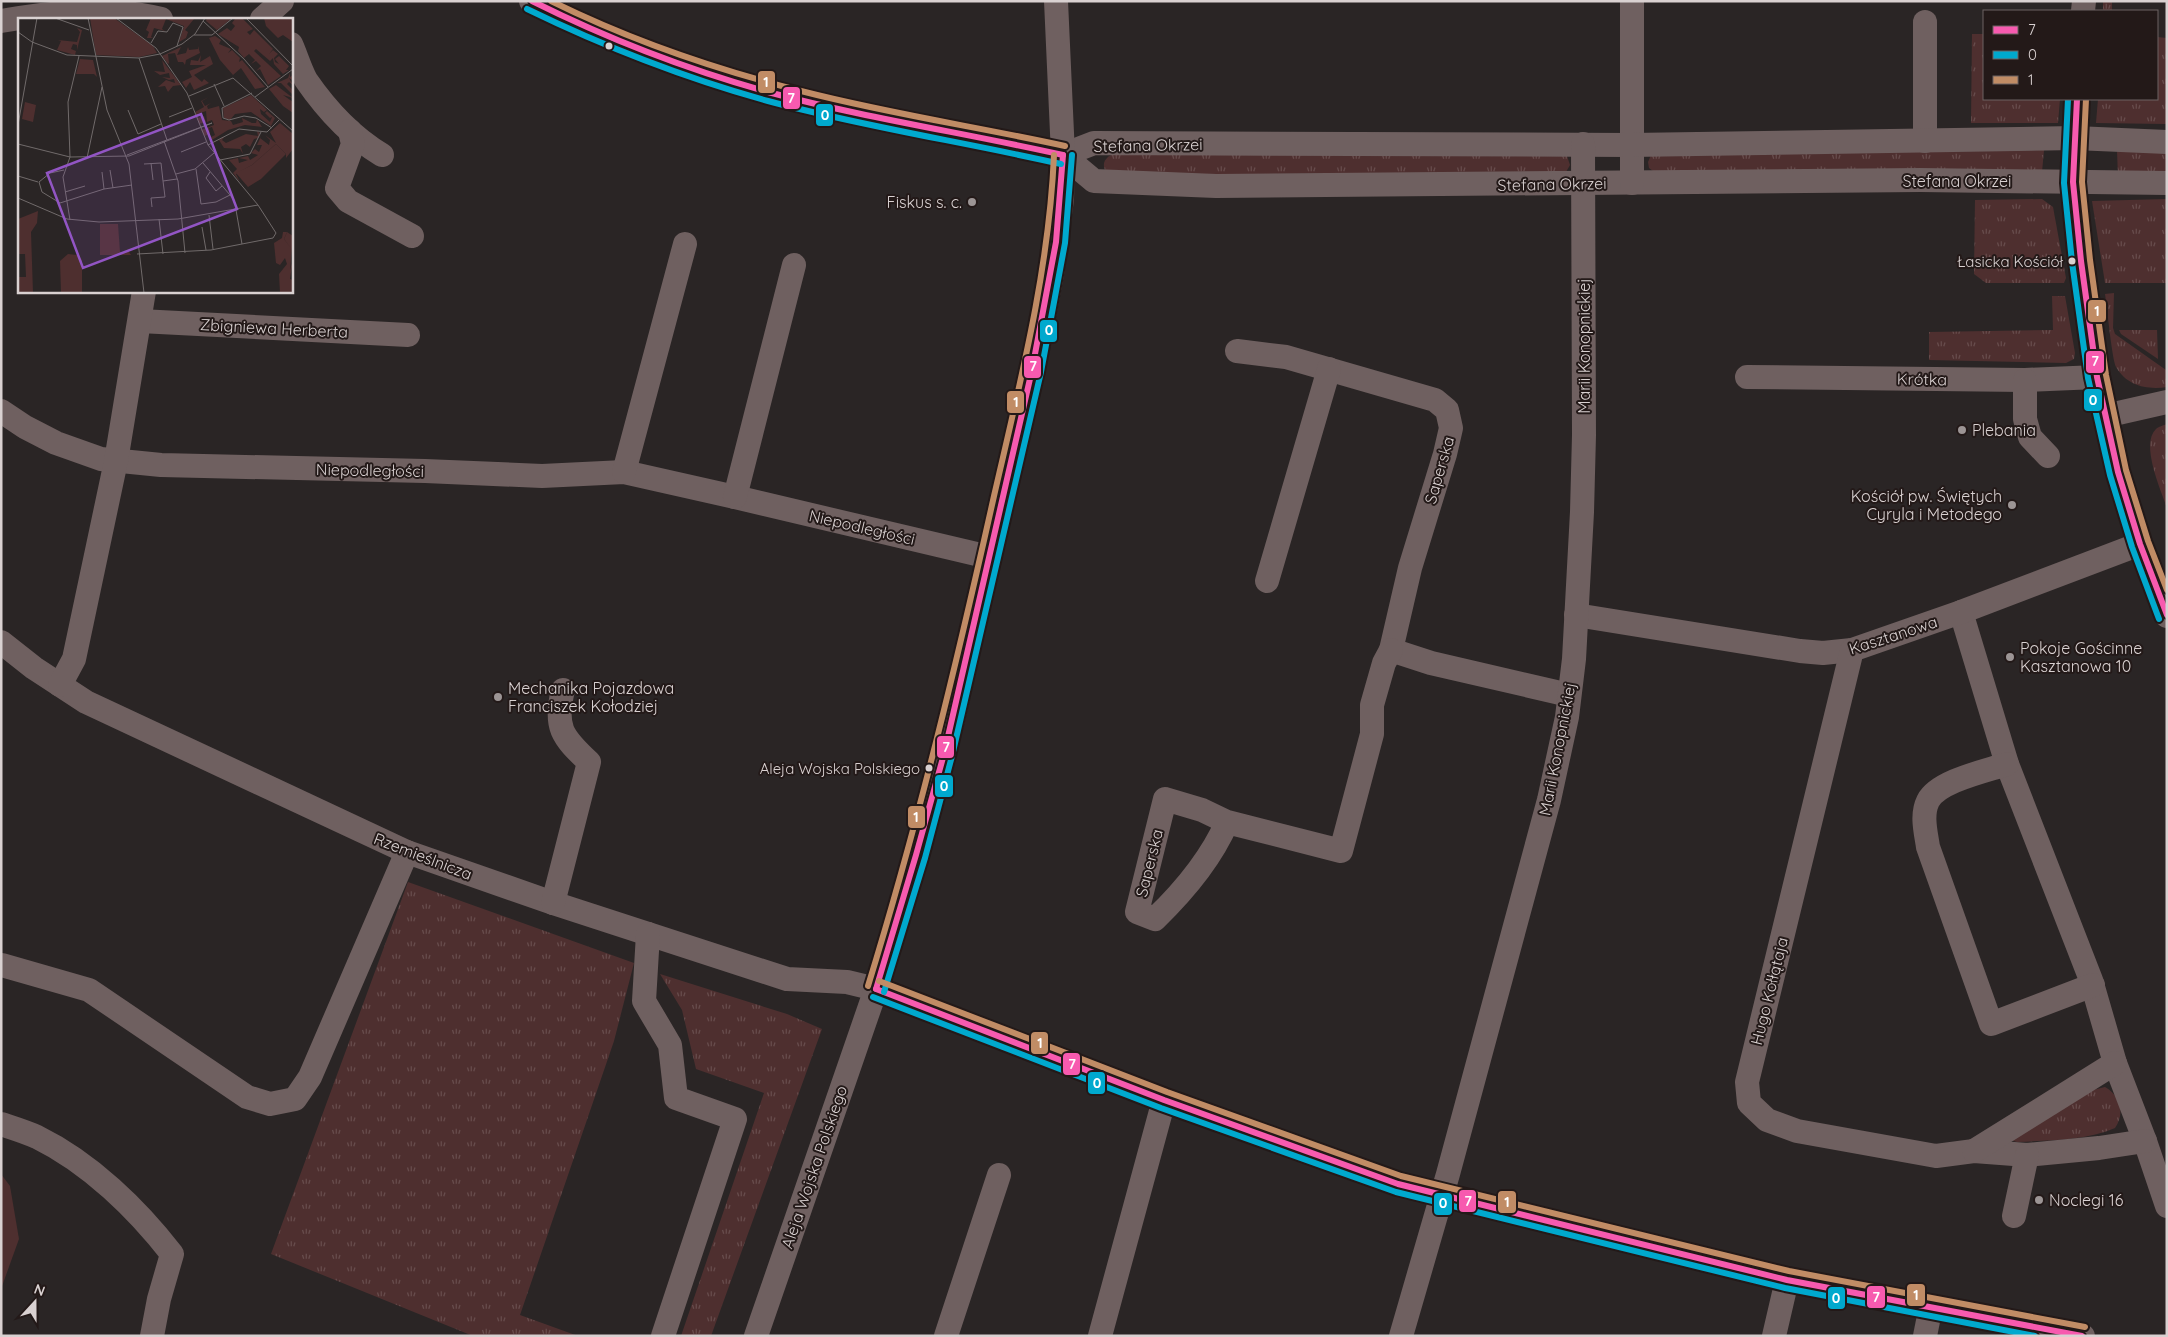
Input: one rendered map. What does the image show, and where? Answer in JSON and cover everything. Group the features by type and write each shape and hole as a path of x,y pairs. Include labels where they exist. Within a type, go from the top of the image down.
{"street":[{"path":"531,1 563,8 615,40 694,70 803,101 1063,155"},
{"name":"Aleja Wojska Polskiego","path":"756,1336 876,989 926,824 953,719 1042,327 1062,199 1063,155 1056,1"},
{"path":"1632,1 1632,183"},
{"path":"18,18 83,12 123,13 155,18"},
{"path":"1,21 18,18"},
{"path":"1925,22 1925,141"},
{"path":"292,46 305,78 329,109 369,148 382,155"},
{"path":"2078,100 2074,138 2073,182 2081,261 2097,377 2118,472 2140,544 2167,616"},
{"path":"350,131 353,144 337,188 348,201 412,236"},
{"name":"Stefana Okrzei","path":"1063,155 1094,144 1631,145 2074,138 2167,142"},
{"name":"Marii Konopnickiej","path":"1401,1336 1549,800 1567,717 1574,659 1583,445 1583,144"},
{"name":"Stefana Okrzei","path":"1063,155 1094,181 1216,186 1920,180 2167,183"},
{"path":"624,472 686,244"},
{"path":"735,497 794,265"},
{"path":"60,685 74,659 116,461 144,292"},
{"name":"Zbigniewa Herberta","path":"140,321 408,335"},
{"name":"Saperska","path":"1227,822 1221,836 1182,893 1155,919 1137,912 1165,799 1202,810 1227,822 1341,851 1372,734 1372,705 1384,663 1390,650 1410,568 1451,428 1447,410 1435,400 1286,357 1237,352"},
{"path":"1267,582 1329,369"},
{"name":"Krótka","path":"1748,377 2025,380 2097,377"},
{"path":"2025,380 2025,419 2030,437 2048,456"},
{"path":"2105,416 2167,402"},
{"path":"1,411 24,427 56,443 101,459 116,461"},
{"name":"Niepodległości","path":"116,461 226,467 425,471 542,476 624,472 989,557"},
{"name":"Kasztanowa","path":"1576,615 1800,651 1823,653 1852,650 1961,612 2140,544"},
{"path":"1961,612 2007,764 2093,985 2115,1063 2145,1141 2167,1206"},
{"name":"Rzemieślnicza","path":"1,642 86,702 407,852 553,903 788,979 847,982 876,989 1164,1100 1398,1184 1787,1280 2083,1336"},
{"path":"1390,650 1431,663 1569,695"},
{"name":"Hugo Kołłątaja","path":"1852,650 1747,1082 1749,1103 1767,1120 1797,1131 1936,1156 1974,1151 2027,1155 2099,1148 2145,1141"},
{"path":"553,903 589,762 567,739 560,723 558,710 563,690"},
{"path":"2007,764 1956,781 1938,790 1928,802 1924,818 1931,855 1991,1024 2093,985"},
{"path":"2,965 90,990 247,1097 270,1104 295,1099 310,1077 407,852"},
{"path":"648,934 644,1001 670,1045 676,1098 735,1119 663,1336"},
{"name":"Hugo Kołłątaja","path":"1974,1151 2115,1063"},
{"path":"1100,1336 1164,1100"},
{"path":"1,1124 38,1137 77,1162 119,1193 148,1223 172,1254 159,1299 152,1336"},
{"path":"2014,1216 2027,1155"},
{"path":"946,1336 999,1175"},
{"path":"1774,1336 1787,1280"},
{"path":"1925,1336 1931,1306"}],"green space":[{"path":"2103,1 2112,1 2112,10 2103,10"},
{"path":"1972,34 1983,34 1983,100 2060,100 2058,123 1971,123"},
{"path":"2158,37 2167,38 2167,124 2096,123 2098,100 2158,100"},
{"path":"2044,150 2042,172 1653,171 1649,168 1648,162 1651,155"},
{"path":"2117,150 2167,151 2167,178 2118,177"},
{"path":"1113,154 1567,156 1570,165 1566,172 1112,175 1105,170 1104,163"},
{"path":"2042,199 2053,207 2066,278 2064,283 1986,283 1974,274 1975,200"},
{"path":"2167,199 2167,283 2105,283 2092,201"},
{"path":"2114,293 2113,328 2115,334 2166,370 2167,387 2152,388 2138,385 2126,379 2116,367 2111,344 2105,294"},
{"path":"2052,296 2065,296 2075,353 2074,359 2066,363 1929,360 1929,332 2053,330"},
{"path":"2119,330 2157,330 2158,359 2121,334"},
{"path":"2167,424 2167,508 2153,467 2150,445 2156,429"},
{"path":"408,882 634,963 614,1041 520,1315 578,1336 473,1336 271,1254"},
{"path":"660,974 787,1014 822,1029 711,1336 681,1336 764,1093 696,1069 682,1010"},
{"path":"2105,1087 2115,1095 2120,1106 2120,1117 2115,1128 2092,1135 2067,1139 2017,1142 2010,1140 2093,1090"},
{"path":"1,1174 10,1186 19,1239 1,1289"}],"transit line":[{"name":"7","path":"532,1 589,28 648,52 768,92 878,118 1063,155"},
{"name":"1","path":"551,1 644,42 740,74 837,100 1065,146"},
{"name":"0","path":"527,9 646,61 768,101 841,119 1061,164"},
{"name":"0","path":"2068,100 2064,183 2072,262 2088,378 2110,475 2132,547 2159,619"},
{"name":"7","path":"2077,100 2073,182 2081,261 2097,377 2118,472 2140,544 2167,615"},
{"name":"1","path":"2086,100 2082,182 2090,260 2106,375 2126,470 2148,541 2167,590"},
{"name":"1","path":"868,986 904,864 936,743 1014,411 1040,284 1051,198 1054,155"},
{"name":"7","path":"876,989 944,754 1032,370 1056,242 1063,155"},
{"name":"0","path":"884,992 925,858 952,756 1041,372 1065,243 1072,155"},
{"name":"1","path":"879,981 1167,1092 1401,1176 1789,1271 2085,1327"},
{"name":"7","path":"876,989 1164,1100 1398,1184 1787,1280 2082,1336"},
{"name":"0","path":"873,997 1161,1108 1396,1192 1785,1288 2035,1336"}],"place":[{"name":"Fiskus s. c.","path":"972,202"},
{"name":"Łasicka Kościół","path":"2072,261"},
{"name":"Plebania","path":"1962,430"},
{"name":"Kościół pw. Świętych Cyryla i Metodego","path":"2012,505"},
{"name":"Pokoje Gościnne Kasztanowa 10","path":"2010,657"},
{"name":"Mechanika Pojazdowa Franciszek Kołodziej","path":"498,697"},
{"name":"Aleja Wojska Polskiego","path":"929,768"},
{"name":"Noclegi 16","path":"2039,1200"}]}
